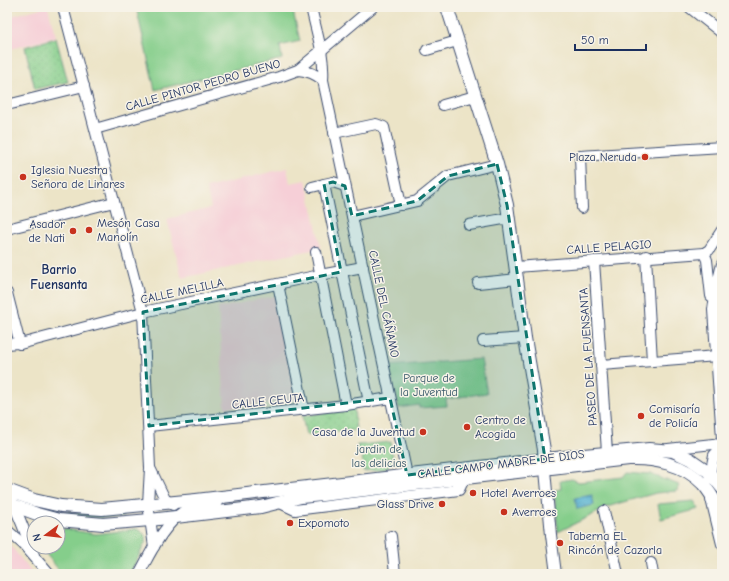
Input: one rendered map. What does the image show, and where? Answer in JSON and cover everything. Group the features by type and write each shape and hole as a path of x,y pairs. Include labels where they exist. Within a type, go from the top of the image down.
{"main road":[{"path":"447,7 497,164 507,206 545,464"},
{"name":"CALLE CAMPO MADRE DE DIOS","path":"66,521 103,524 150,520 182,514 262,507 301,497 464,478 607,452 644,449 672,451 690,459 709,472 722,488"},
{"name":"CALLE CAMPO MADRE DE DIOS","path":"7,490 34,500 76,508 102,509 224,497 407,475 545,464 649,459 664,462 687,472 701,482 710,493 722,513"},
{"name":"CALLE CAMPO MADRE DE DIOS","path":"11,505 41,515"}],"street":[{"path":"63,7 143,312 149,426 150,468 148,504 154,547"},
{"name":"CALLE DEL CÁÑAMO","path":"311,7 321,51 324,71 323,80 407,475"},
{"name":"CALLE PINTOR PEDRO BUENO","path":"95,130 279,77 298,70 371,8 380,7"},
{"path":"689,7 722,33"},
{"path":"427,50 457,41"},
{"path":"298,70 308,71 317,75 323,80"},
{"path":"7,105 84,86"},
{"path":"443,105 475,96"},
{"path":"334,133 376,124 384,127 401,204"},
{"path":"582,208 580,156 722,147"},
{"path":"352,216 417,201 448,176 497,164"},
{"path":"312,187 333,182 345,186"},
{"path":"324,184 369,402"},
{"path":"7,230 114,202"},
{"path":"469,225 509,218"},
{"path":"722,230 709,250 704,253 707,260 713,310 722,438"},
{"path":"316,252 346,406"},
{"name":"CALLE PELAGIO","path":"478,283 517,273 594,261 646,256 704,253"},
{"path":"646,256 652,361"},
{"name":"PASEO DE LA FUENSANTA","path":"594,261 607,452"},
{"path":"713,310 716,288 722,264"},
{"name":"CALLE MELILLA","path":"7,344 20,344 143,312 363,267"},
{"path":"278,284 304,410"},
{"path":"7,293 20,344"},
{"path":"483,341 526,343"},
{"path":"601,365 717,356"},
{"name":"CALLE CEUTA","path":"149,426 346,406 390,398"},
{"name":"CALLE CAMPO MADRE DE DIOS","path":"666,450 712,444 722,447"},
{"path":"722,447 714,456 709,472 710,493 722,544"},
{"path":"545,464 556,574"},
{"path":"150,468 165,499 182,514"},
{"path":"7,493 26,537"},
{"path":"139,574 166,528 192,507 214,504 224,497"},
{"path":"604,511 618,574"},
{"path":"7,530 26,543"},
{"path":"391,536 395,574"},
{"path":"38,555 49,574"},
{"path":"651,563 653,574"}],"highlighted area":[{"path":"497,164 507,205 545,459 407,475 390,398 149,426 143,312 341,272 324,184 333,182 345,186 352,216 417,201 448,176"}],"shaded area":[{"path":"48,7 56,37 7,50 7,17"},
{"path":"287,168 290,183 306,180 321,248 182,278 167,219 211,208 206,188"},
{"path":"279,295 300,400 225,408 218,308"},
{"path":"7,541 29,569 34,574 7,574"}],"green space":[{"path":"136,7 292,7 300,41 280,46 282,59 155,90"},
{"path":"56,38 68,82 35,89 25,47"},
{"name":"Parque de la Juventud","path":"481,359 487,393 446,399 447,406 419,408 419,405 399,408 389,366"},
{"path":"354,408 356,430 306,435 302,416"},
{"name":"jardin de las delicias","path":"391,442 393,458 392,463 386,468 363,471 362,452 357,452 357,445"},
{"path":"627,472 650,474 679,485 677,491 656,493 603,508 602,510 558,532 554,490 561,489 560,481 572,479 579,482 623,477"},
{"path":"21,500 59,511 97,515 124,513 124,517 98,518 73,516 23,504"},
{"path":"694,501 699,509 661,519 658,504"},
{"path":"66,529 96,534 136,529 140,530 146,536 146,541 130,574 62,574 47,555 66,555"}],"water":[{"path":"592,495 594,505 577,509 575,498"}],"place":[{"name":"Plaza Neruda","path":"645,157"},
{"name":"Iglesia Nuestra Señora de Linares","path":"23,177"},
{"name":"Mesón Casa Manolín","path":"89,230"},
{"name":"Asador de Nati","path":"73,231"},
{"name":"Comisaría de Policía","path":"641,416"},
{"name":"Centro de Acogida","path":"467,427"},
{"name":"Casa de la Juventud","path":"423,432"},
{"name":"Hotel Averroes","path":"473,493"},
{"name":"Glass Drive","path":"442,504"},
{"name":"Averroes","path":"504,512"},
{"name":"Expomoto","path":"290,523"},
{"name":"Taberna EL Rincón de Cazorla","path":"560,543"}],"district":[{"name":"Barrio Fuensanta","path":"59,276"}]}
